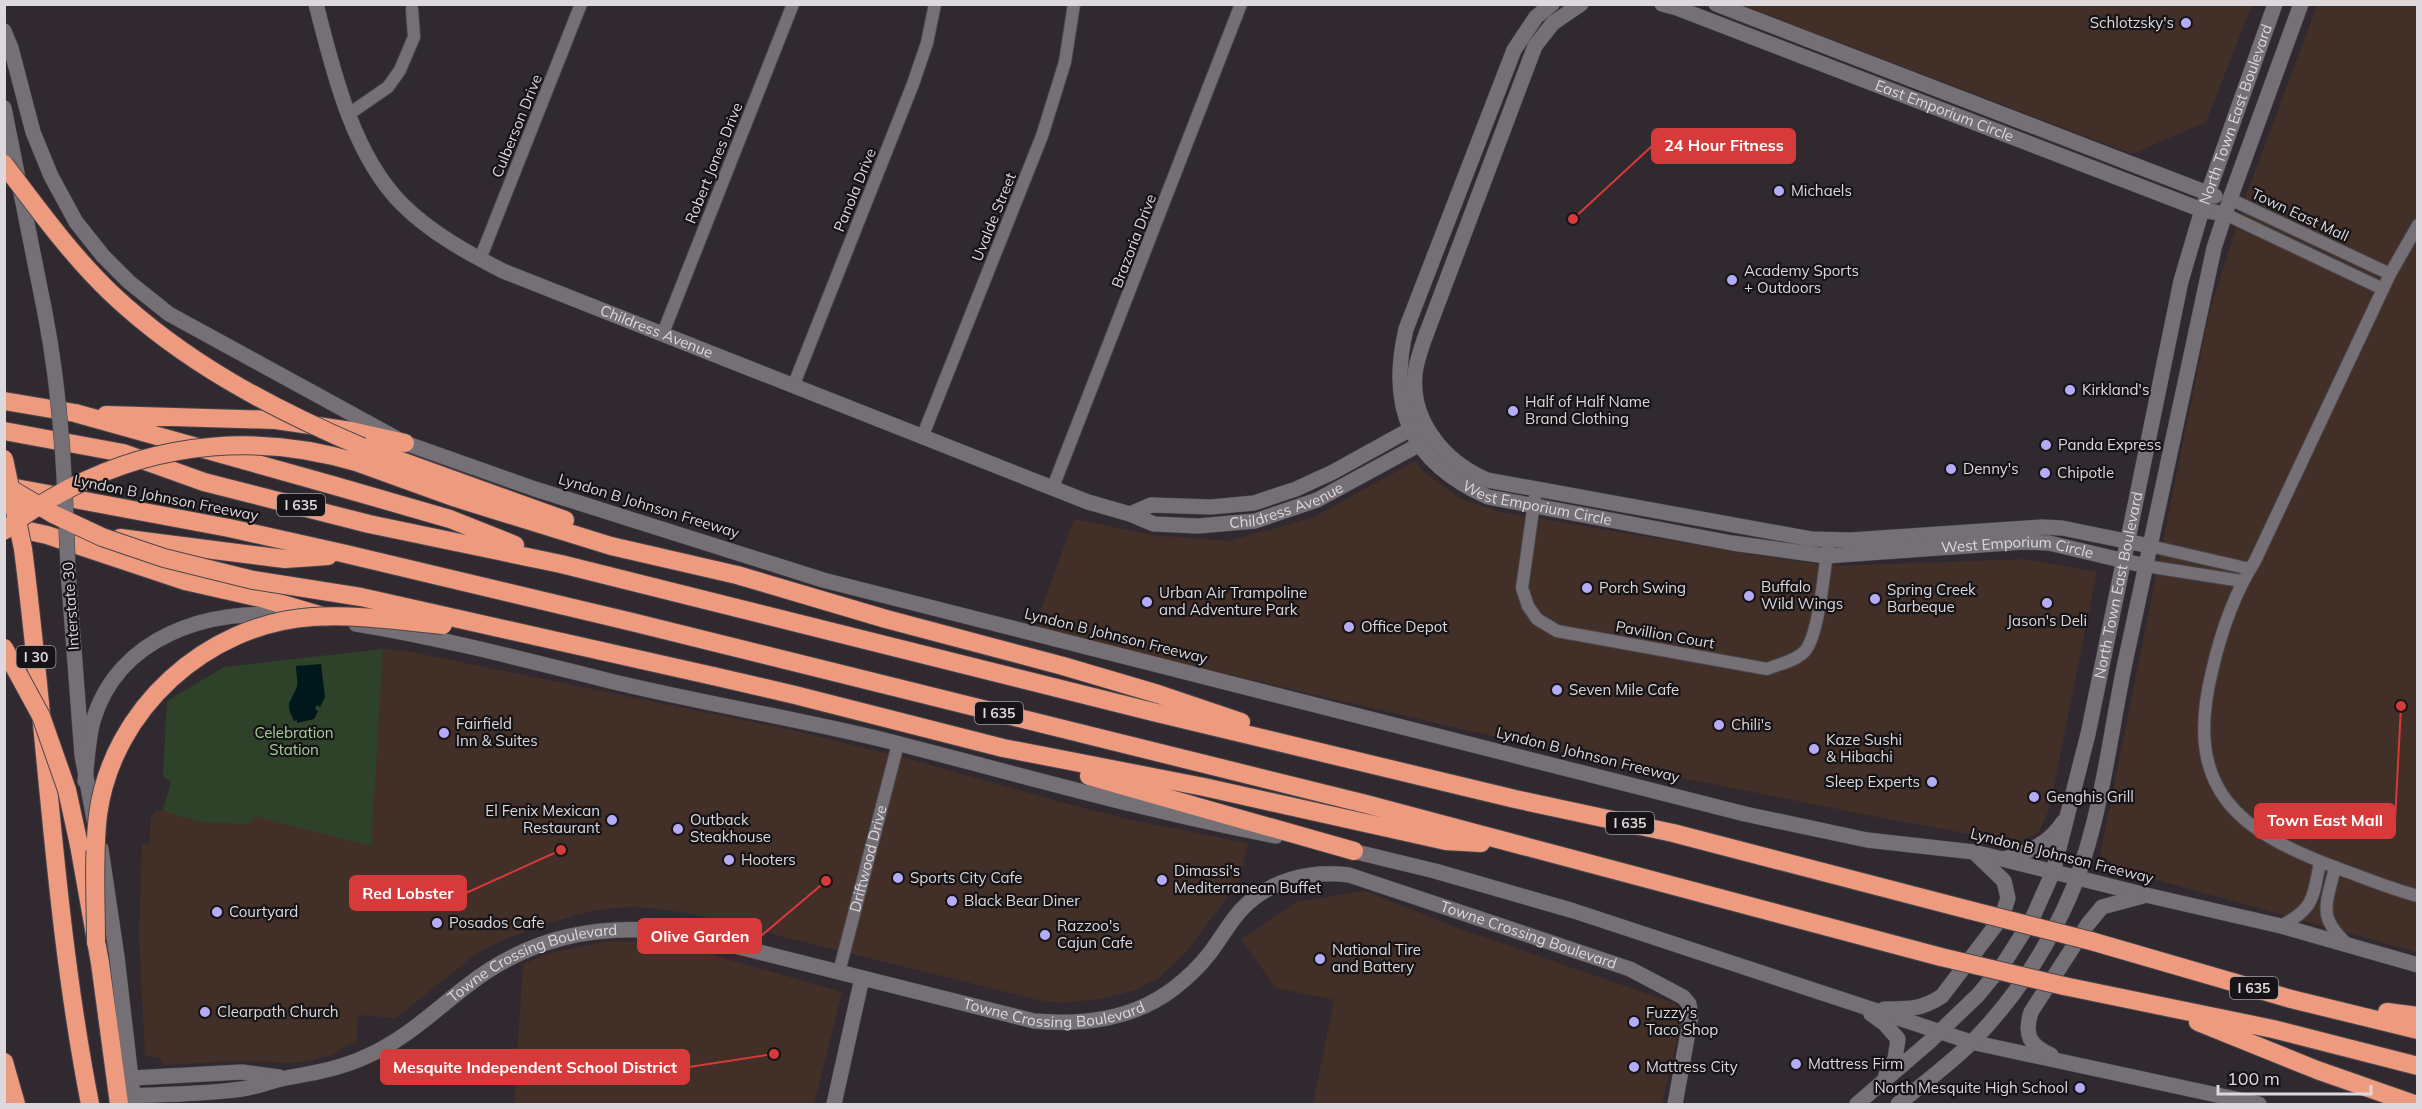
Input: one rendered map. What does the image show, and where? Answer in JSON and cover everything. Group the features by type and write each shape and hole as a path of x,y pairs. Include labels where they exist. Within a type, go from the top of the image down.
{"highway":[{"path":"4,164 72,252 112,294 154,330 200,364 361,455 456,498 611,546 737,575 886,619 1084,672 1243,723 1290,744"},
{"path":"4,401 75,413 450,519 561,564"},
{"path":"75,413 276,420 351,431 405,443"},
{"name":"Lyndon B Johnson Freeway","path":"4,431 123,453 204,482 369,524 561,564 1153,712 1515,799 1674,833 2091,941 2330,1008 2418,1030"},
{"path":"4,531 48,500 88,478 137,460 186,449 226,445 277,446 361,455"},
{"name":"I 30","path":"4,459 23,549 35,645 62,926 90,1104"},
{"path":"4,485 53,514 102,537 164,558 253,580 361,597 519,631 795,694 1003,748 1204,787 1446,841 1519,844"},
{"name":"Lyndon B Johnson Freeway","path":"4,485 229,528 632,622 1365,804 1941,957 2151,1005 2273,1029 2418,1066"},
{"path":"4,526 47,535 186,580 265,599 347,623"},
{"path":"47,535 79,533 285,559 346,554"},
{"path":"96,943 98,814 106,778 120,745 135,720 156,693 179,671 206,652 246,631 286,620 341,616 519,631"},
{"path":"4,648 41,716 67,790 129,1102"},
{"path":"1031,754 1093,777 1354,851"},
{"path":"2151,1005 2317,1070 2414,1104"},
{"path":"2330,1008 2418,1016"},
{"path":"4,1062 16,1104"}],"main road":[{"name":"Childress Avenue","path":"316,4 331,62 349,114 377,171 402,205 426,225 503,271 1088,502 1130,514 1154,524 1198,526 1255,521 1305,505 1433,437"},
{"name":"West Emporium Circle","path":"1552,4 1536,17 1514,50 1406,329 1399,358 1399,388 1405,417 1433,437 1452,461 1486,480 1811,539 2049,543 2146,566"},
{"name":"West Emporium Circle","path":"1581,4 1553,22 1535,46 1424,340 1416,367 1419,445 1437,467 1461,485 1488,497 1680,533 1827,556 2042,527 2062,528 2150,546"},
{"name":"East Emporium Circle","path":"1662,4 2202,210 2225,214"},
{"name":"East Emporium Circle","path":"1716,4 2208,194 2230,199"},
{"name":"North Town East Boulevard","path":"1857,1104 1940,1032 1978,995 2002,966 2032,919 2053,872 2069,812 2124,561 2181,281 2202,210 2275,4"},
{"name":"North Town East Boulevard","path":"1898,1104 1971,1042 2020,984 2043,949 2065,908 2077,877 2096,816 2150,546 2214,248 2301,4"},
{"path":"1744,34 1750,18"},
{"name":"Lyndon B Johnson Freeway","path":"4,31 11,48 33,132 51,176 76,222 103,256 129,282 170,314 405,443 535,489 834,583 1745,814 1867,840 1974,852 2281,926 2418,965"},
{"path":"1891,91 1898,75"},
{"path":"1490,113 1507,119"},
{"name":"Interstate 30","path":"5,114 14,146 54,361 63,440 68,571 85,781 102,853 132,1078 129,1102"},
{"path":"2010,137 2017,121"},
{"path":"1444,230 1462,237"},
{"name":"Childress Avenue","path":"1130,514 1151,505 1211,507 1254,503 1300,488 1334,472 1417,425"},
{"path":"1300,488 1305,505"},
{"path":"1680,533 1683,515"},
{"path":"85,781 89,741 101,700 127,663 142,649 193,624 234,615 279,615 347,623 512,655 610,681 898,744 1169,815 1354,851 1435,871 1574,911 1971,1042 2259,1104"},
{"path":"2003,859 2026,853 2054,836 2069,812"},
{"path":"1872,1009 1916,1008 1929,1004 1942,996 2002,917 2008,898 2004,881 1974,852"},
{"name":"Towne Crossing Boulevard","path":"129,1102 243,1089 330,1070 380,1051 412,1031 493,968 542,944 586,932 624,928 667,931 1034,1021 1062,1023 1111,1018 1141,1007 1178,985 1209,955 1240,911 1254,898 1286,881 1319,873 1349,875 1630,969 1683,997 1689,1004 1691,1016 1675,1104"},
{"path":"2076,1066 2038,1049 2028,1035 2027,1026 2031,1012 2088,924 2102,907 2146,895"},
{"path":"834,1104 862,978"},
{"path":"1857,1004 1885,1024 1898,1039 1895,1059 1876,1088"},
{"name":"Towne Crossing Boulevard","path":"132,1078 242,1072 286,1078"}],"street":[{"name":"Culberson Drive","path":"480,259 581,4"},
{"name":"Robert Jones Drive","path":"663,333 793,4"},
{"name":"Panola Drive","path":"794,384 913,84 927,43 935,4"},
{"name":"Uvalde Street","path":"923,435 1042,136 1065,62 1074,4"},
{"name":"Brazoria Drive","path":"1053,487 1241,4"},
{"path":"349,114 388,87 400,70 414,37 412,9"},
{"name":"Town East Mall","path":"2230,199 2390,274"},
{"name":"Town East Mall","path":"2225,214 2384,289"},
{"path":"2418,225 2390,274 2242,582 2229,613 2205,698 2203,718 2208,765 2225,800 2250,826 2320,862 2418,896"},
{"name":"Pavillion Court","path":"1536,489 1522,588 1528,606 1537,619 1557,631 1767,669 1795,658 1805,651 1813,636 1829,539"},
{"path":"2150,546 2250,569"},
{"path":"2146,566 2242,582"},
{"name":"Driftwood Drive","path":"839,972 898,744"},
{"path":"2281,926 2299,916 2309,905 2320,862"},
{"path":"2336,867 2326,917 2333,930 2348,944"}],"shaded area":[{"path":"1741,5 2252,5 2206,122 2132,154"},
{"path":"2317,5 2417,5 2417,952 2121,870 2100,855 2209,313 2247,193"},
{"path":"1415,461 1424,472 1461,499 1500,512 1767,557 1831,566 2025,559 2097,572 2049,810 2039,832 2017,843 1599,761 1034,629 1074,519 1153,535 1229,541 1314,517"},
{"path":"383,649 407,651 787,729 906,758 1127,819 1248,843 1239,882 1186,952 1160,977 1135,990 1100,999 1061,1003 1038,1000 688,913 639,907 616,908 597,910 544,924 497,943 476,954 396,1018 358,1015 356,1044 348,1044 333,1055 298,1063 238,1061 162,1065 162,1059 145,1055 139,938 142,844 149,844 151,817 155,811 163,810 171,782 163,776 167,701 224,667"},
{"path":"1365,891 1463,930 1677,1004 1681,1024 1662,1104 1313,1104 1334,1000 1276,988 1241,939 1296,902"},
{"path":"609,941 671,943 842,992 814,1104 514,1104 523,964 550,953"}],"green space":[{"name":"Celebration Station","path":"383,649 371,846 255,816 248,824 200,822 163,811 171,782 163,776 167,701 224,667"}],"water":[{"path":"321,664 325,697 320,707 317,705 315,709 318,711 314,719 297,723 297,720 294,721 289,705 297,686 296,666"}],"place":[{"name":"Schlotzsky's","path":"2186,23"},
{"name":"Michaels","path":"1779,191"},
{"name":"24 Hour Fitness","path":"1573,219"},
{"name":"Academy Sports + Outdoors","path":"1732,280"},
{"name":"Kirkland's","path":"2070,390"},
{"name":"Half of Half Name Brand Clothing","path":"1513,411"},
{"name":"Panda Express","path":"2046,445"},
{"name":"Denny's","path":"1951,469"},
{"name":"Chipotle","path":"2045,473"},
{"name":"Porch Swing","path":"1587,588"},
{"name":"Buffalo Wild Wings","path":"1749,596"},
{"name":"Spring Creek Barbeque","path":"1875,599"},
{"name":"Urban Air Trampoline and Adventure Park","path":"1147,602"},
{"name":"Jason's Deli","path":"2047,603"},
{"name":"Office Depot","path":"1349,627"},
{"name":"Seven Mile Cafe","path":"1557,690"},
{"name":"Town East Mall","path":"2401,706"},
{"name":"Chili's","path":"1719,725"},
{"name":"Fairfield Inn & Suites","path":"444,733"},
{"name":"Kaze Sushi & Hibachi","path":"1814,749"},
{"name":"Sleep Experts","path":"1932,782"},
{"name":"Genghis Grill","path":"2034,797"},
{"name":"El Fenix Mexican Restaurant","path":"612,820"},
{"name":"Outback Steakhouse","path":"678,829"},
{"name":"Red Lobster","path":"561,850"},
{"name":"Hooters","path":"729,860"},
{"name":"Sports City Cafe","path":"898,878"},
{"name":"Dimassi's Mediterranean Buffet","path":"1162,880"},
{"name":"Olive Garden","path":"826,881"},
{"name":"Black Bear Diner","path":"952,901"},
{"name":"Courtyard","path":"217,912"},
{"name":"Posados Cafe","path":"437,923"},
{"name":"Razzoo's Cajun Cafe","path":"1045,935"},
{"name":"National Tire and Battery","path":"1320,959"},
{"name":"Clearpath Church","path":"205,1012"},
{"name":"Fuzzy's Taco Shop","path":"1634,1022"},
{"name":"Mesquite Independent School District","path":"774,1054"},
{"name":"Mattress Firm","path":"1796,1064"},
{"name":"Mattress City","path":"1634,1067"},
{"name":"North Mesquite High School","path":"2080,1088"}]}
